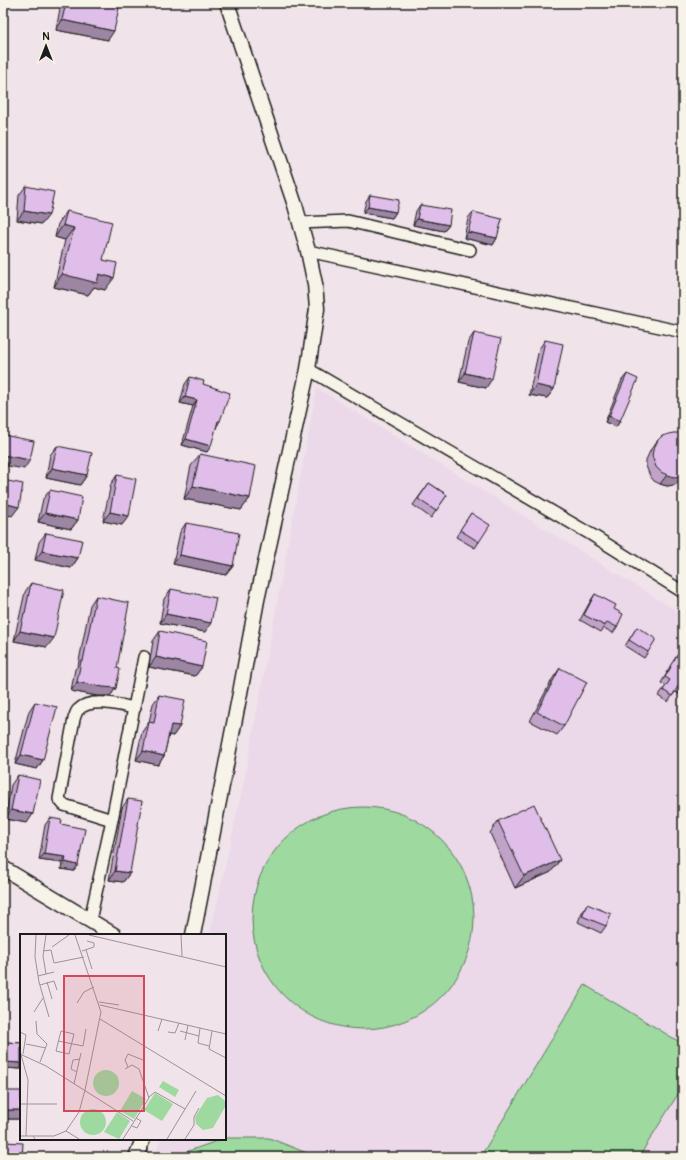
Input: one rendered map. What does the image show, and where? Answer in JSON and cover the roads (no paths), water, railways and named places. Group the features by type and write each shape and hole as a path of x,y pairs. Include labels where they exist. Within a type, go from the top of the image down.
{"street":[{"path":"193,934 257,600 308,369 317,309 315,284 300,223 226,3"},
{"path":"300,223 348,221 470,250"},
{"path":"308,251 683,332"},
{"path":"308,369 592,535 683,592"},
{"path":"90,920 135,708 144,657"},
{"path":"112,820 64,806 59,799 74,719 78,710 98,702 135,708"},
{"path":"3,868 112,934"},
{"path":"136,1157 143,1140"}]}
